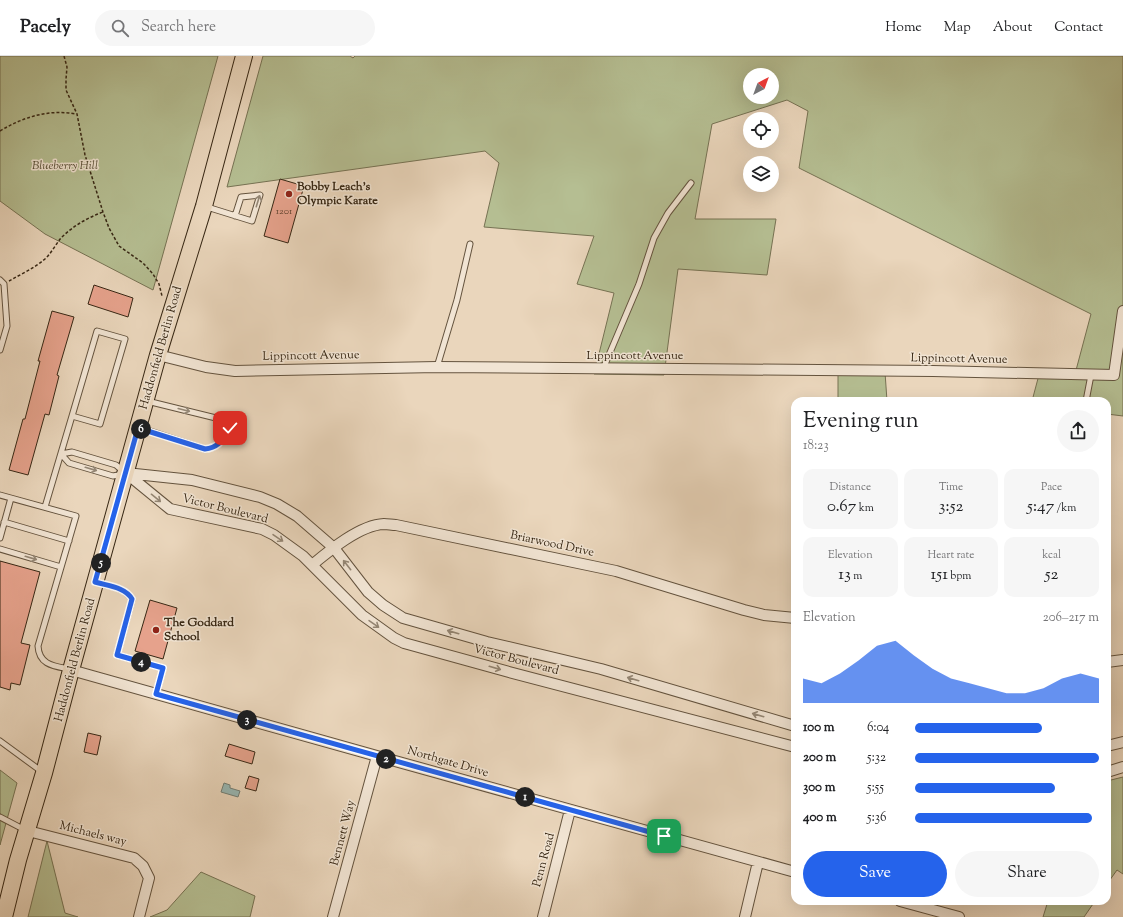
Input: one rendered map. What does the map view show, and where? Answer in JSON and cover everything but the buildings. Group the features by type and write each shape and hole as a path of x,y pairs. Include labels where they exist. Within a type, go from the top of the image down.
{"main road":[{"name":"Haddonfield Berlin Road","path":"4,917 18,860 28,831 158,355 204,206 244,56"}],"street":[{"name":"Lippincott Avenue","path":"158,355 206,367 235,371 437,367 926,371 1114,375 1123,311"},
{"name":"Victor Boulevard","path":"126,473 192,480 260,497 278,504 297,516 334,548 368,592 383,606 403,618 487,642 601,669 791,725"},
{"name":"Victor Boulevard","path":"126,473 170,509 262,530 274,535 303,556 362,615 394,638 404,643 791,746"},
{"name":"Briarwood Drive","path":"312,565 334,548 359,532 370,527 383,524 396,525 616,571 744,610 764,615 791,618"},
{"path":"1111,662 1123,660"},
{"name":"Northgate Drive","path":"71,670 791,871"},
{"path":"1111,745 1123,742"},
{"name":"Bennett Way","path":"334,917 377,756"},
{"path":"1111,770 1123,766"},
{"name":"Penn Road","path":"543,917 570,810"},
{"name":"Michaels way","path":"28,831 134,858 143,866 149,878 139,917"},
{"path":"745,917 758,862"},
{"path":"914,905 954,916"}],"lane":[{"path":"604,368 639,284 654,238 668,213 691,183"},
{"path":"204,206 235,216 252,221 260,194 241,197 235,216"},
{"path":"437,367 457,300 470,244"},
{"path":"0,280 4,284 7,326 0,350"},
{"path":"45,507 96,331 125,340 100,424 72,416"},
{"path":"1087,397 1091,375"},
{"path":"138,428 205,449 213,448 227,436 230,428 228,423 224,420 146,401"},
{"path":"61,454 72,452 116,465 126,473"},
{"path":"61,454 69,463 113,476 126,473"},
{"path":"0,495 76,516 39,641 38,649 42,658 48,663 71,670"},
{"path":"0,538 11,498"},
{"path":"4,522 69,541"},
{"path":"0,549 61,566"},
{"path":"95,582 123,590 132,599 117,655 163,668 156,694"},
{"path":"0,741 44,773"},
{"path":"0,817 28,831"}],"path":[{"path":"64,56 67,67 66,90 77,114 85,154 109,228 119,246 143,263 153,274 159,284 162,298"},
{"path":"0,131 16,122 48,113 64,112 77,114"},
{"path":"4,284 36,266 73,228 88,218 103,212"}],"green space":[{"name":"Blueberry Hill","path":"0,56 218,56 153,290 45,234 0,201"},
{"path":"263,56 350,56 353,58 355,56 1123,56 1123,416 1111,414 1111,397 1033,397 1040,371 1075,374 1091,314 799,168 808,111 787,100 779,103 779,68 743,68 743,104 774,104 750,112 743,112 743,114 712,124 695,219 776,219 767,275 678,269 664,375 594,374 614,293 577,284 594,236 484,227 499,163 485,151 227,187"},
{"path":"885,372 887,397 838,397 838,375"},
{"path":"0,770 17,783 0,845"},
{"path":"1123,777 1123,874 1117,870 1111,878 1111,780"},
{"path":"47,841 65,913 78,917 28,917"},
{"path":"201,872 255,896 250,917 150,917 167,910"},
{"path":"1047,905 1092,905 1084,917 1043,917"}],"water":[{"path":"224,783 230,785 230,788 240,791 238,797 221,792"}],"place":[{"name":"Bobby Leach's Olympic Karate","path":"289,194"},
{"name":"The Goddard School","path":"156,630"}],"route":[{"path":"230,428 227,436 213,448 205,449 138,428 95,582 123,590 132,599 117,655 163,668 156,694 664,836"}]}
